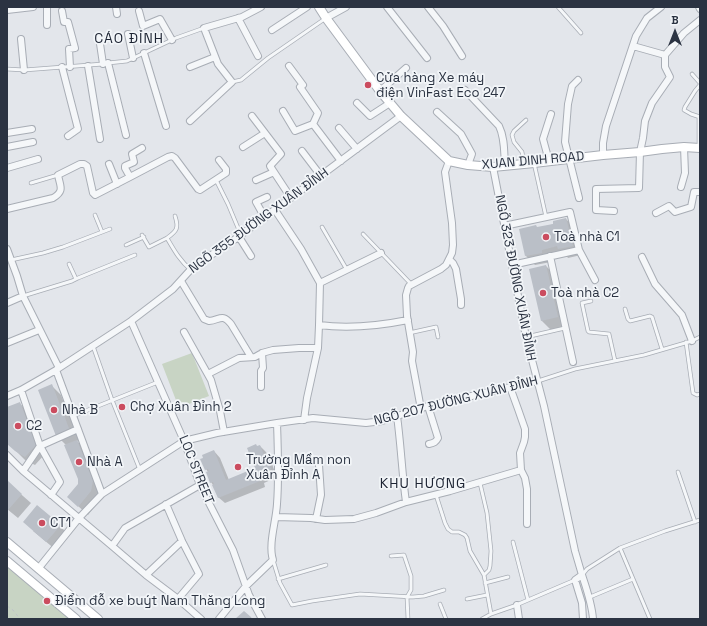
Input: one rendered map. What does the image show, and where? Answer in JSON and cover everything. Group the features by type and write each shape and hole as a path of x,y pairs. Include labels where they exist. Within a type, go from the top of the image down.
{"street":[{"path":"7,10 33,7"},
{"path":"47,7 47,25"},
{"path":"116,7 117,14"},
{"path":"190,121 232,82 218,64 204,28 238,18 261,7"},
{"path":"272,30 307,7"},
{"path":"319,7 390,103 401,116 449,161 445,172 452,223 452,253 446,264 440,269 412,284 407,291 406,304 409,333 413,352 412,361 421,409"},
{"path":"326,18 346,7"},
{"path":"388,7 427,58"},
{"path":"428,7 443,26 462,56"},
{"path":"603,155 603,143 606,126 636,36 647,18 661,7"},
{"path":"62,11 64,22 68,22 75,48 69,49 70,67"},
{"path":"139,11 143,26 160,19 172,40"},
{"path":"238,18 258,56"},
{"path":"614,211 596,210 596,189 640,188 640,152 645,121 652,103 670,76 665,67 665,55 684,33 700,20"},
{"path":"128,34 133,58"},
{"path":"99,38 126,135"},
{"path":"21,39 24,70"},
{"path":"633,46 665,55"},
{"path":"144,53 166,126"},
{"path":"190,67 215,57"},
{"path":"88,66 100,139"},
{"path":"283,111 295,131 312,124 318,114 300,87 303,85 289,66"},
{"path":"62,67 78,129 68,136"},
{"path":"380,91 406,68"},
{"path":"578,80 572,86 568,104 565,142 579,198"},
{"path":"465,90 499,126 503,141 505,166"},
{"path":"357,103 370,116 390,103"},
{"path":"437,112 461,134 467,144 472,154 468,165"},
{"path":"549,161 544,139 551,114"},
{"path":"252,116 281,154 270,166 291,198"},
{"name":"NGÕ 355 ĐƯỜNG XUÂN ĐỈNH","path":"7,396 21,390 58,369 131,321 173,289 191,270 240,236 401,116"},
{"path":"312,124 341,161"},
{"path":"339,128 357,149"},
{"path":"7,133 32,129"},
{"path":"243,147 265,133"},
{"path":"7,147 33,142"},
{"path":"681,187 685,174 684,147"},
{"name":"XUAN DINH ROAD","path":"449,161 468,165 493,167 662,149 684,147 700,148"},
{"path":"130,177 125,166 134,162 132,154 142,148"},
{"path":"302,151 321,176"},
{"path":"7,209 53,198 59,195 61,188 58,175 80,164 87,166 95,195 168,156 175,158 198,189 202,189 226,173 226,169 219,160"},
{"path":"7,168 38,159"},
{"path":"110,164 117,184"},
{"name":"NGÕ 323 ĐƯỜNG XUÂN ĐỈNH","path":"493,167 526,337 546,414 575,552 590,597 593,619"},
{"path":"256,180 274,172"},
{"path":"656,213 670,206 675,212 691,207 694,192 700,192"},
{"path":"264,218 256,202 267,197"},
{"path":"275,210 301,249 320,283 318,348 307,398 304,420"},
{"path":"504,226 570,212 579,250 595,280"},
{"path":"240,236 251,256"},
{"path":"7,249 23,296 58,369 73,416 102,494"},
{"path":"512,264 579,250"},
{"path":"320,283 381,253"},
{"path":"550,256 573,362"},
{"path":"642,257 655,284 682,315 689,342"},
{"path":"449,259 456,269 461,305"},
{"path":"180,281 204,319 209,322 222,318 227,319 251,357"},
{"path":"7,303 23,296"},
{"path":"319,325 335,327 366,326 408,320"},
{"name":"LOC STREET","path":"131,321 184,441 200,485 233,550 249,594 262,619"},
{"path":"7,343 39,330"},
{"path":"184,332 211,380 220,411 224,432"},
{"path":"208,374 239,358 255,357 273,350 318,348"},
{"path":"261,387 261,371 264,368 262,353"},
{"name":"NGÕ 207 ĐƯỜNG XUÂN ĐỈNH","path":"38,569 102,494 184,441 217,433 313,418 366,424 382,421 428,406 537,381"},
{"path":"510,387 518,409 525,437 520,453 521,470 528,489 527,524"},
{"path":"21,390 40,446 60,482 51,495"},
{"path":"428,406 438,438 437,441 429,444"},
{"path":"397,416 402,477 406,502"},
{"path":"222,617 246,586 273,560 272,545 278,503 277,423"},
{"path":"23,471 40,446 78,429"},
{"path":"7,455 51,495 201,619"},
{"path":"316,519 322,495 319,465"},
{"path":"276,517 325,520 354,519 406,502 521,470"},
{"path":"112,546 125,528 200,485"},
{"path":"166,504 182,541 199,574 178,599"},
{"path":"146,575 182,541"},
{"path":"7,542 98,619"},
{"path":"7,561 76,619"},
{"path":"582,575 575,580 582,603 583,619"},
{"path":"517,605 519,619"}],"lane":[{"path":"558,7 581,33"},
{"path":"232,82 240,80 268,58 326,18"},
{"path":"7,69 24,70 88,66 127,61 172,40 204,28"},
{"path":"692,74 700,84 684,107 684,110 699,117 700,148"},
{"path":"524,164 522,152 514,142 512,135 514,131 526,120"},
{"path":"534,163 546,217"},
{"path":"31,183 58,175"},
{"path":"216,179 228,204 240,236"},
{"path":"95,215 102,232"},
{"path":"126,245 143,236 149,247 167,238 176,229 178,223 175,216"},
{"path":"322,227 347,270"},
{"path":"11,260 63,247 110,229"},
{"path":"363,234 412,284"},
{"path":"167,238 180,259 191,270"},
{"path":"23,296 72,281 135,255"},
{"path":"69,264 76,279"},
{"path":"591,302 582,303 588,331 609,334 615,361"},
{"path":"625,309 630,321 650,316 652,317 662,349"},
{"path":"409,333 436,328 438,337"},
{"path":"526,337 565,328"},
{"name":"NGÕ 207 ĐƯỜNG XUÂN ĐỈNH","path":"537,381 575,369 644,355 689,342 700,337"},
{"path":"689,342 693,393 697,395 700,394"},
{"path":"93,346 112,400 140,470"},
{"path":"73,416 158,382"},
{"path":"678,472 695,522"},
{"path":"480,482 487,513 491,551 489,570 484,575"},
{"path":"436,494 448,529 452,532 465,534 470,552 484,575 484,583 491,614"},
{"path":"582,575 587,568 620,548 700,520"},
{"path":"513,542 528,600"},
{"path":"620,548 650,619"},
{"path":"391,556 404,555 411,576 412,582 407,597 408,619"},
{"path":"273,560 278,579 292,606 312,601 360,594 407,597 424,596 444,590"},
{"path":"278,579 326,565"},
{"path":"484,583 508,577"},
{"path":"590,597 633,579"},
{"path":"482,619 575,580"},
{"path":"467,599 487,595"},
{"path":"440,604 446,619"}],"path":[{"path":"7,606 13,610 20,619"}],"green space":[{"path":"192,353 209,396 179,408 162,364"},
{"path":"7,567 70,619 7,619"}],"building":[{"name":"Toà nhà C1","path":"566,218 573,246 558,249 557,246 542,250 542,253 525,256 519,229 536,225 537,227 553,224 553,221"},
{"name":"Toà nhà C2","path":"546,265 558,317 541,321 529,269"},
{"name":"Nhà B","path":"52,384 70,431 56,436 38,390"},
{"name":"C2","path":"20,402 36,445 25,457 7,444 7,407"},
{"name":"Nhà A","path":"77,440 93,480 91,491 78,507 67,497 78,484 78,479 64,445"},
{"path":"256,444 257,446 260,445 264,455 262,456 263,458 266,457 271,469 269,472 258,477 260,481 218,498 212,485 214,484 213,482 210,483 206,472 209,471 208,469 205,470 200,459 203,458 202,455 214,450 226,480 255,468 247,448"},
{"path":"7,480 22,494 8,510 7,509"},
{"name":"CT1","path":"37,505 61,525 46,542 23,522"},
{"path":"244,611 252,619 235,619"}],"place":[{"name":"Cửa hàng Xe máy điện VinFast Eco 247","path":"368,85"},
{"name":"Toà nhà C1","path":"546,237"},
{"name":"Toà nhà C2","path":"543,293"},
{"name":"Chợ Xuân Đỉnh 2","path":"122,407"},
{"name":"Nhà B","path":"54,410"},
{"name":"C2","path":"18,426"},
{"name":"Nhà A","path":"79,462"},
{"name":"Trường Mầm non Xuân Đỉnh A","path":"238,467"},
{"name":"CT1","path":"42,523"},
{"name":"Điểm đỗ xe buýt Nam Thăng Long","path":"47,601"}],"district":[{"name":"CÁO ĐỈNH","path":"129,39"},
{"name":"KHU HƯƠNG","path":"423,484"}]}
